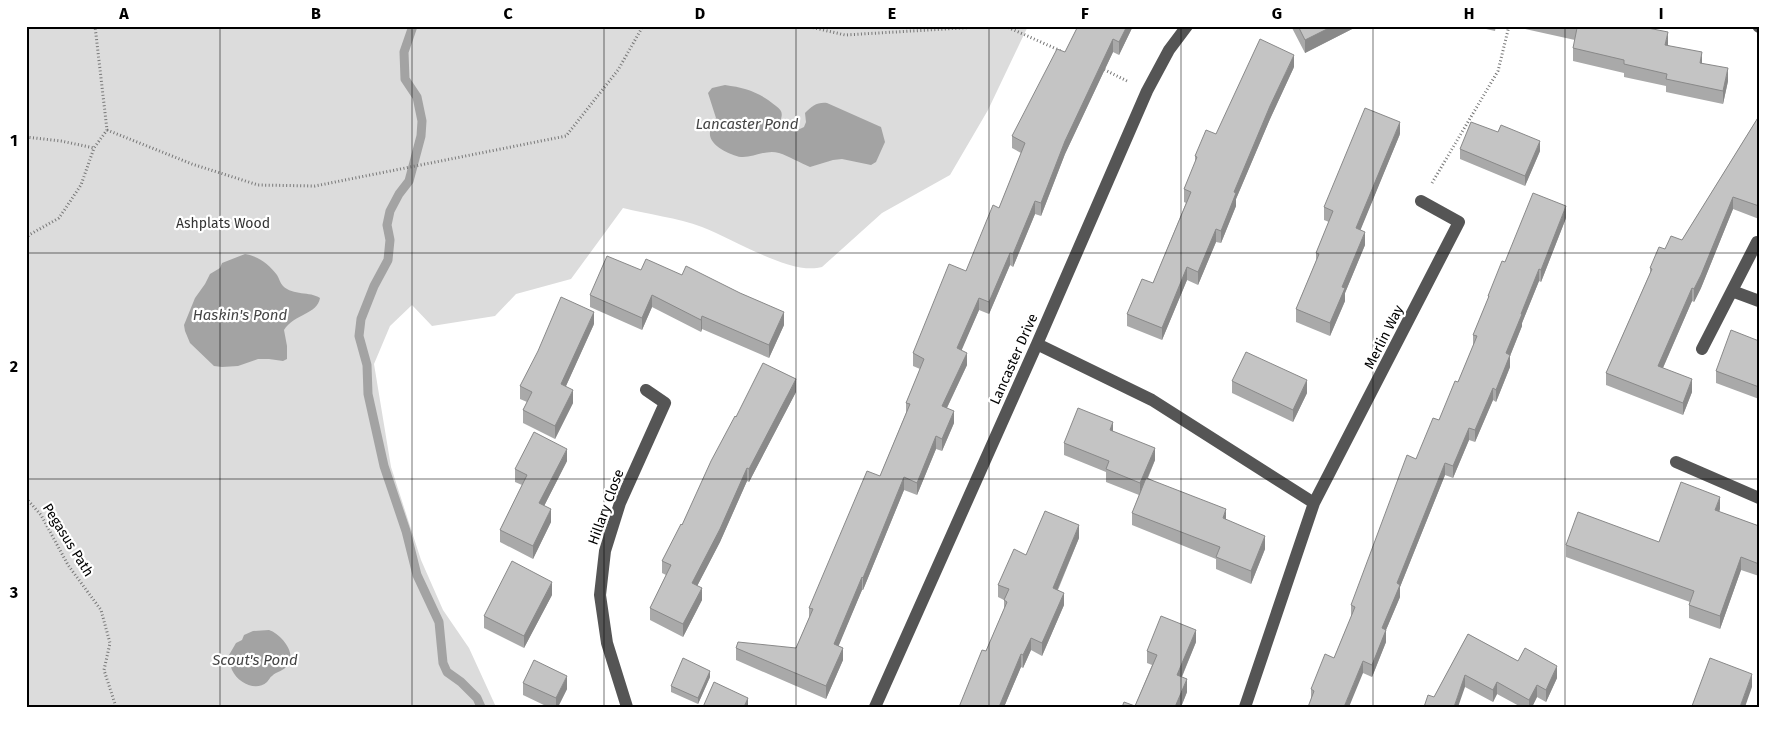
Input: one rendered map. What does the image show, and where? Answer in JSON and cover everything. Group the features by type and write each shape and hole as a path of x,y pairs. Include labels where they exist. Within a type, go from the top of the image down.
{"street":[{"name":"Lancaster Drive","path":"875,707 1037,344 1147,91 1169,50 1187,26"},
{"name":"Merlin Way","path":"1244,707 1314,504 1459,222 1421,201"},
{"path":"1702,349 1757,242"},
{"path":"1732,291 1759,302"},
{"path":"1037,344 1152,400 1314,504"},
{"name":"Hillary Close","path":"627,707 607,643 600,595 605,551 620,503 665,403 646,390"},
{"path":"1676,462 1759,498"}],"path":[{"path":"26,239 58,218 81,185 94,148 108,130 95,26"},
{"path":"108,130 192,164 258,185 315,186 566,136 618,70 643,26"},
{"path":"806,26 845,35 995,26"},
{"path":"1005,26 1066,53"},
{"path":"1421,201 1498,71 1509,26"},
{"path":"1092,64 1147,91"},
{"path":"26,137 61,141 94,148"},
{"name":"Pegasus Path","path":"26,498 42,515 68,565 101,610 110,643 104,670 116,707"}],"green space":[{"name":"Ashplats Wood","path":"26,26 1028,26 988,110 950,175 882,213 822,267 794,266 762,255 702,227 623,208 571,279 516,294 495,316 432,326 412,305 390,326 374,364 391,467 421,560 443,610 469,648 496,707 26,707"}],"water":[{"name":"Lancaster Pond","path":"725,85 752,91 770,101 780,110 782,113 781,119 790,129 796,130 804,127 806,122 805,113 815,105 827,103 881,127 885,142 876,162 871,165 842,159 810,167 774,152 746,157 731,154 716,145 710,137 710,132 716,118 708,93 712,88"},
{"name":"Haskin's Pond","path":"245,254 267,264 287,289 320,298 315,308 294,320 284,330 287,359 283,361 258,359 238,366 214,366 190,343 184,325 195,298 210,274 220,268 222,263"},
{"name":"Scout's Pond","path":"269,630 278,635 286,644 291,655 290,660 286,667 274,674 263,685 248,685 235,675 231,668 229,655 236,643 242,640 244,635 253,631"}],"building":[{"path":"1078,26 1127,26 1119,42 1113,39 1065,141 1041,203 1035,201 1013,254 1010,253 989,302 979,298 957,348 967,353 942,406 954,411 942,439 936,436 917,483 904,477 834,644 843,648 826,686 736,648 738,642 796,648 813,609 809,608 867,471 880,476 910,404 906,403 924,359 913,353 949,264 966,271 993,205 999,208 1025,143 1012,136 1057,49 1065,52"},
{"path":"1298,26 1333,26 1305,40"},
{"path":"1569,26 1638,26 1668,32 1665,45 1702,52 1700,63 1728,68 1723,91 1666,79 1667,74 1624,64 1624,60 1573,48 1577,28"},
{"path":"1260,39 1294,55 1270,106 1234,192 1236,193 1221,231 1216,229 1198,272 1187,267 1162,328 1127,314 1142,279 1153,283 1191,192 1184,189 1206,130 1216,134"},
{"path":"1365,108 1400,122 1356,228 1365,232 1342,287 1345,288 1330,323 1296,309 1319,254 1316,253 1333,211 1324,207"},
{"path":"1759,116 1759,206 1733,197 1701,275 1694,289 1692,288 1658,366 1692,379 1683,403 1606,373 1652,269 1650,268 1659,247 1665,249 1671,236 1682,240"},
{"path":"1471,122 1498,132 1501,125 1540,141 1525,176 1460,149"},
{"path":"1533,193 1566,206 1506,353 1510,355 1496,390 1493,388 1475,430 1469,428 1453,466 1445,463 1397,583 1400,585 1382,628 1386,630 1372,665 1363,661 1344,707 1308,707 1314,691 1311,689 1325,654 1334,658 1355,607 1351,605 1407,455 1416,459 1433,418 1439,420 1455,381 1458,382 1477,336 1473,335 1488,296 1502,261 1505,262"},
{"path":"607,256 641,270 646,259 682,275 686,266 784,312 769,345 702,316 701,320 652,295 642,318 590,295"},
{"path":"561,297 594,312 561,384 573,390 555,426 523,410 532,392 520,386 538,351"},
{"path":"1731,330 1759,341 1759,387 1716,371"},
{"path":"1246,352 1307,380 1293,410 1232,381"},
{"path":"763,363 796,379 749,469 747,468 720,529 692,583 702,588 683,624 650,608 671,565 662,561 682,525 711,461"},
{"path":"1078,408 1113,422 1110,430 1155,448 1140,483 1106,469 1109,461 1064,443"},
{"path":"534,432 567,449 539,503 551,509 533,546 500,530 527,475 515,469"},
{"path":"1146,478 1226,509 1223,518 1265,536 1251,571 1216,557 1220,547 1132,513"},
{"path":"1681,482 1720,497 1715,510 1759,526 1759,564 1741,557 1720,616 1689,605 1694,591 1566,545 1578,512 1659,542"},
{"path":"1045,511 1079,525 1053,588 1064,593 1042,643 1031,638 1023,655 1021,654 999,707 959,707 982,650 986,651 1007,602 1004,600 1009,589 998,585 1014,549 1026,555"},
{"path":"512,561 552,582 524,636 484,616"},
{"path":"1161,616 1196,630 1177,675 1187,679 1175,707 1122,707 1124,702 1135,706 1157,655 1147,651"},
{"path":"1468,634 1518,661 1525,648 1557,666 1546,690 1537,685 1529,700 1497,682 1493,690 1465,675 1454,707 1424,707 1428,695 1434,697"},
{"path":"683,658 710,671 698,698 671,686"},
{"path":"1710,658 1752,674 1740,707 1692,706"},
{"path":"534,660 567,676 556,698 523,683"},
{"path":"714,682 748,698 744,707 703,707"}],"waterway":[{"path":"413,26 404,52 405,79 417,97 422,121 421,136 409,181 390,211 387,225 390,240 388,260 374,286 361,319 359,336 367,365 368,394 384,466 406,531 417,575 439,622 443,663 447,672 461,682 477,698 481,707"}]}
